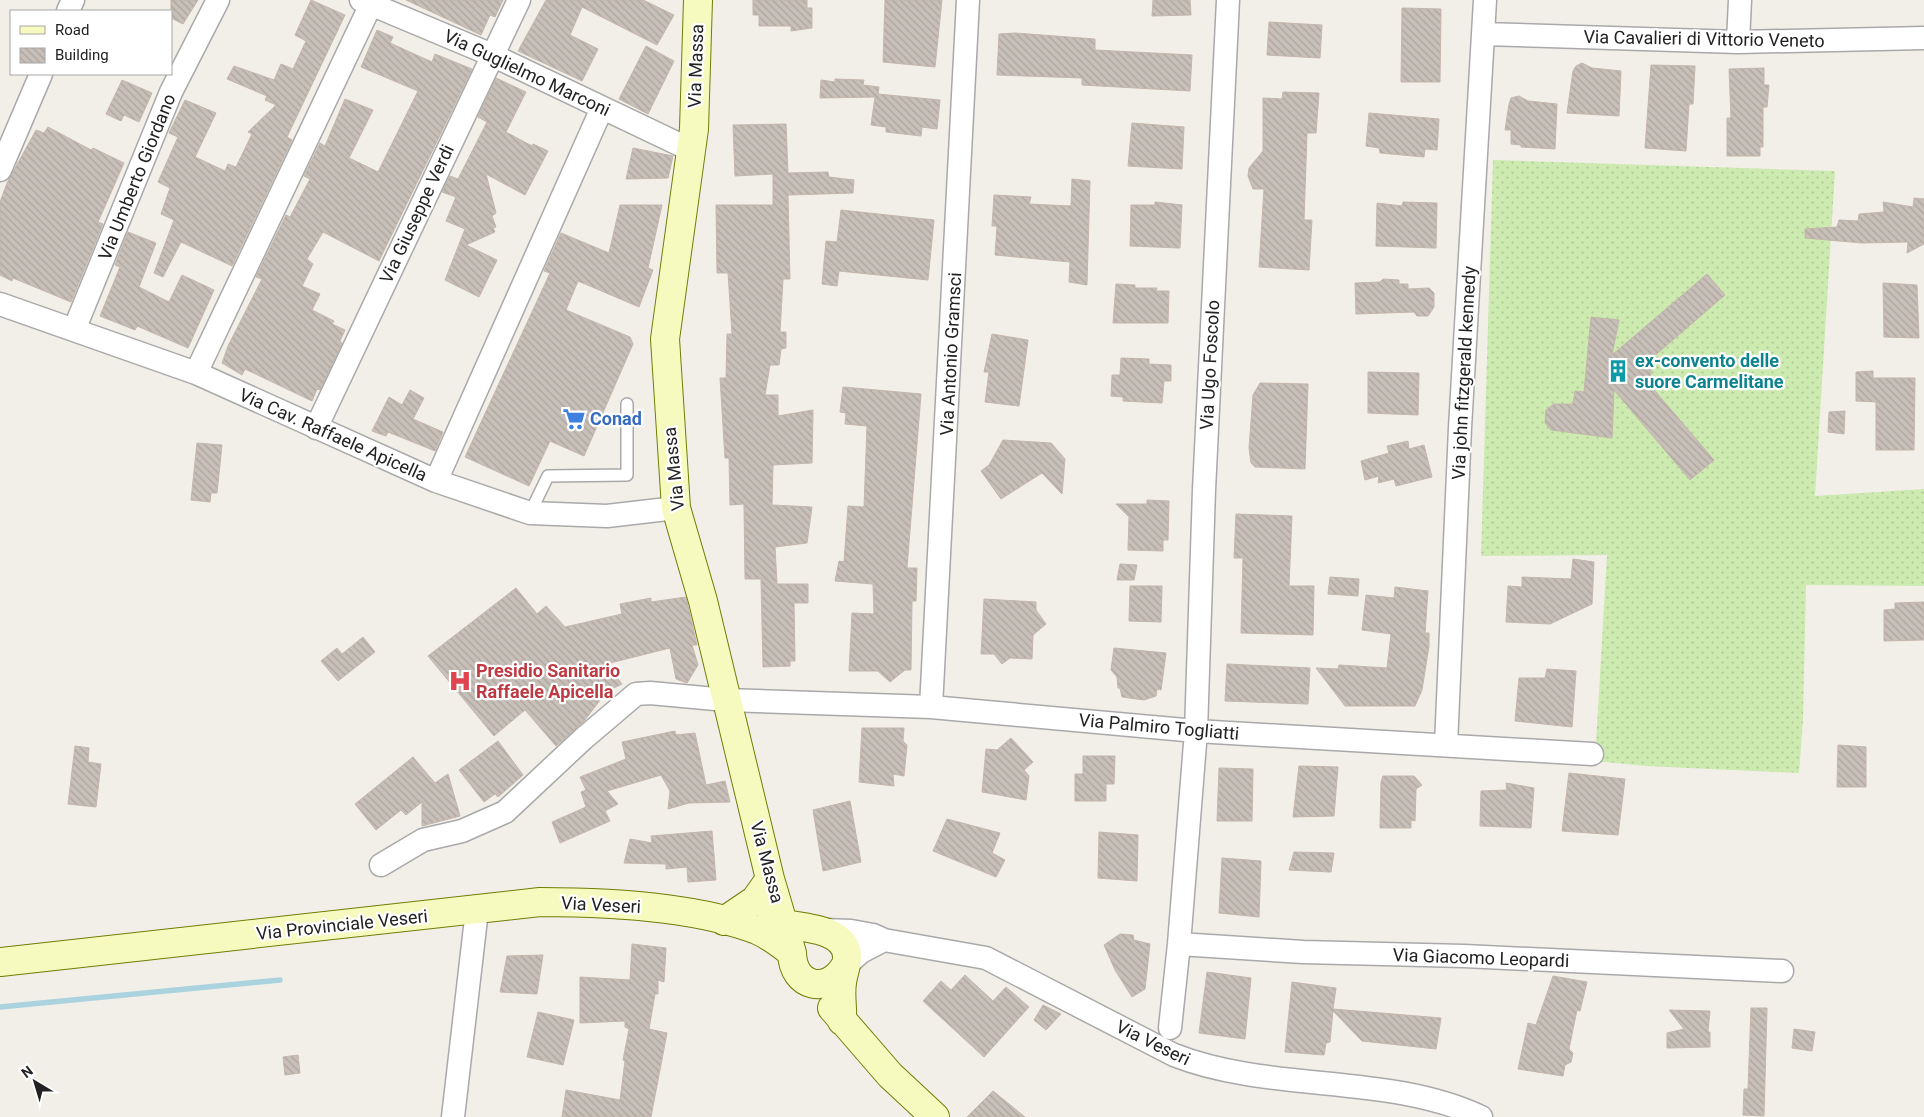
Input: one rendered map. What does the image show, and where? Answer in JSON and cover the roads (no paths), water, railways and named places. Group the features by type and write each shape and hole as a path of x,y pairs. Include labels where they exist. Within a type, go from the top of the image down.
{"street":[{"name":"Via Umberto Giordano","path":"74,330 171,92 218,0"},
{"name":"Via Giuseppe Verdi","path":"316,428 519,0"},
{"name":"Via Massa","path":"698,0 694,129 665,339 676,508 703,601 770,879 792,953"},
{"name":"Via Antonio Gramsci","path":"931,707 968,0"},
{"name":"Via Ugo Foscolo","path":"1196,731 1204,490 1228,0"},
{"name":"Via john fitzgerald kennedy","path":"1446,745 1460,428 1486,0"},
{"path":"1738,42 1740,0"},
{"name":"Via Guglielmo Marconi","path":"368,2 492,55 691,150"},
{"path":"196,373 368,2"},
{"name":"Via Cavalieri di Vittorio Veneto","path":"1484,34 1738,42 1924,38"},
{"path":"0,170 41,75"},
{"path":"436,481 602,108"},
{"name":"Via Cav. Raffaele Apicella","path":"0,304 196,373 436,481 530,513 607,516 676,508"},
{"name":"Via Palmiro Togliatti","path":"380,865 423,840 462,831 505,812 583,739 636,694 650,693 726,700 931,707 1196,731 1592,754"},
{"path":"1170,1028 1180,944 1196,731"},
{"path":"724,921 755,900 770,879"},
{"name":"Via Veseri","path":"477,910 540,902 581,902 661,909 724,921 761,932 792,953"},
{"path":"453,1117 477,910"},
{"name":"Via Provinciale Veseri","path":"0,962 477,910"},
{"name":"Via Veseri","path":"724,921 760,921 819,930 852,931 873,935 884,940 955,951 986,958 1174,1055 1198,1065 1284,1080 1427,1097 1481,1117"},
{"path":"842,1022 841,985 847,956 842,942 836,935 819,930 806,934 798,941 792,953 796,972 810,982 842,1022 890,1074 935,1117"},
{"path":"810,982 825,984 834,981 845,966 861,952 884,940"},
{"name":"Via Giacomo Leopardi","path":"1180,944 1303,952 1474,956 1782,971"}],"lane":[{"path":"530,513 548,476 627,475 627,404"}],"waterway":[{"path":"0,1007 280,980"}],"place":[{"name":"ex-convento delle suore Carmelitane","path":"1618,371"},
{"name":"Conad","path":"574,419"},
{"name":"Presidio Sanitario Raffaele Apicella","path":"460,681"}]}
